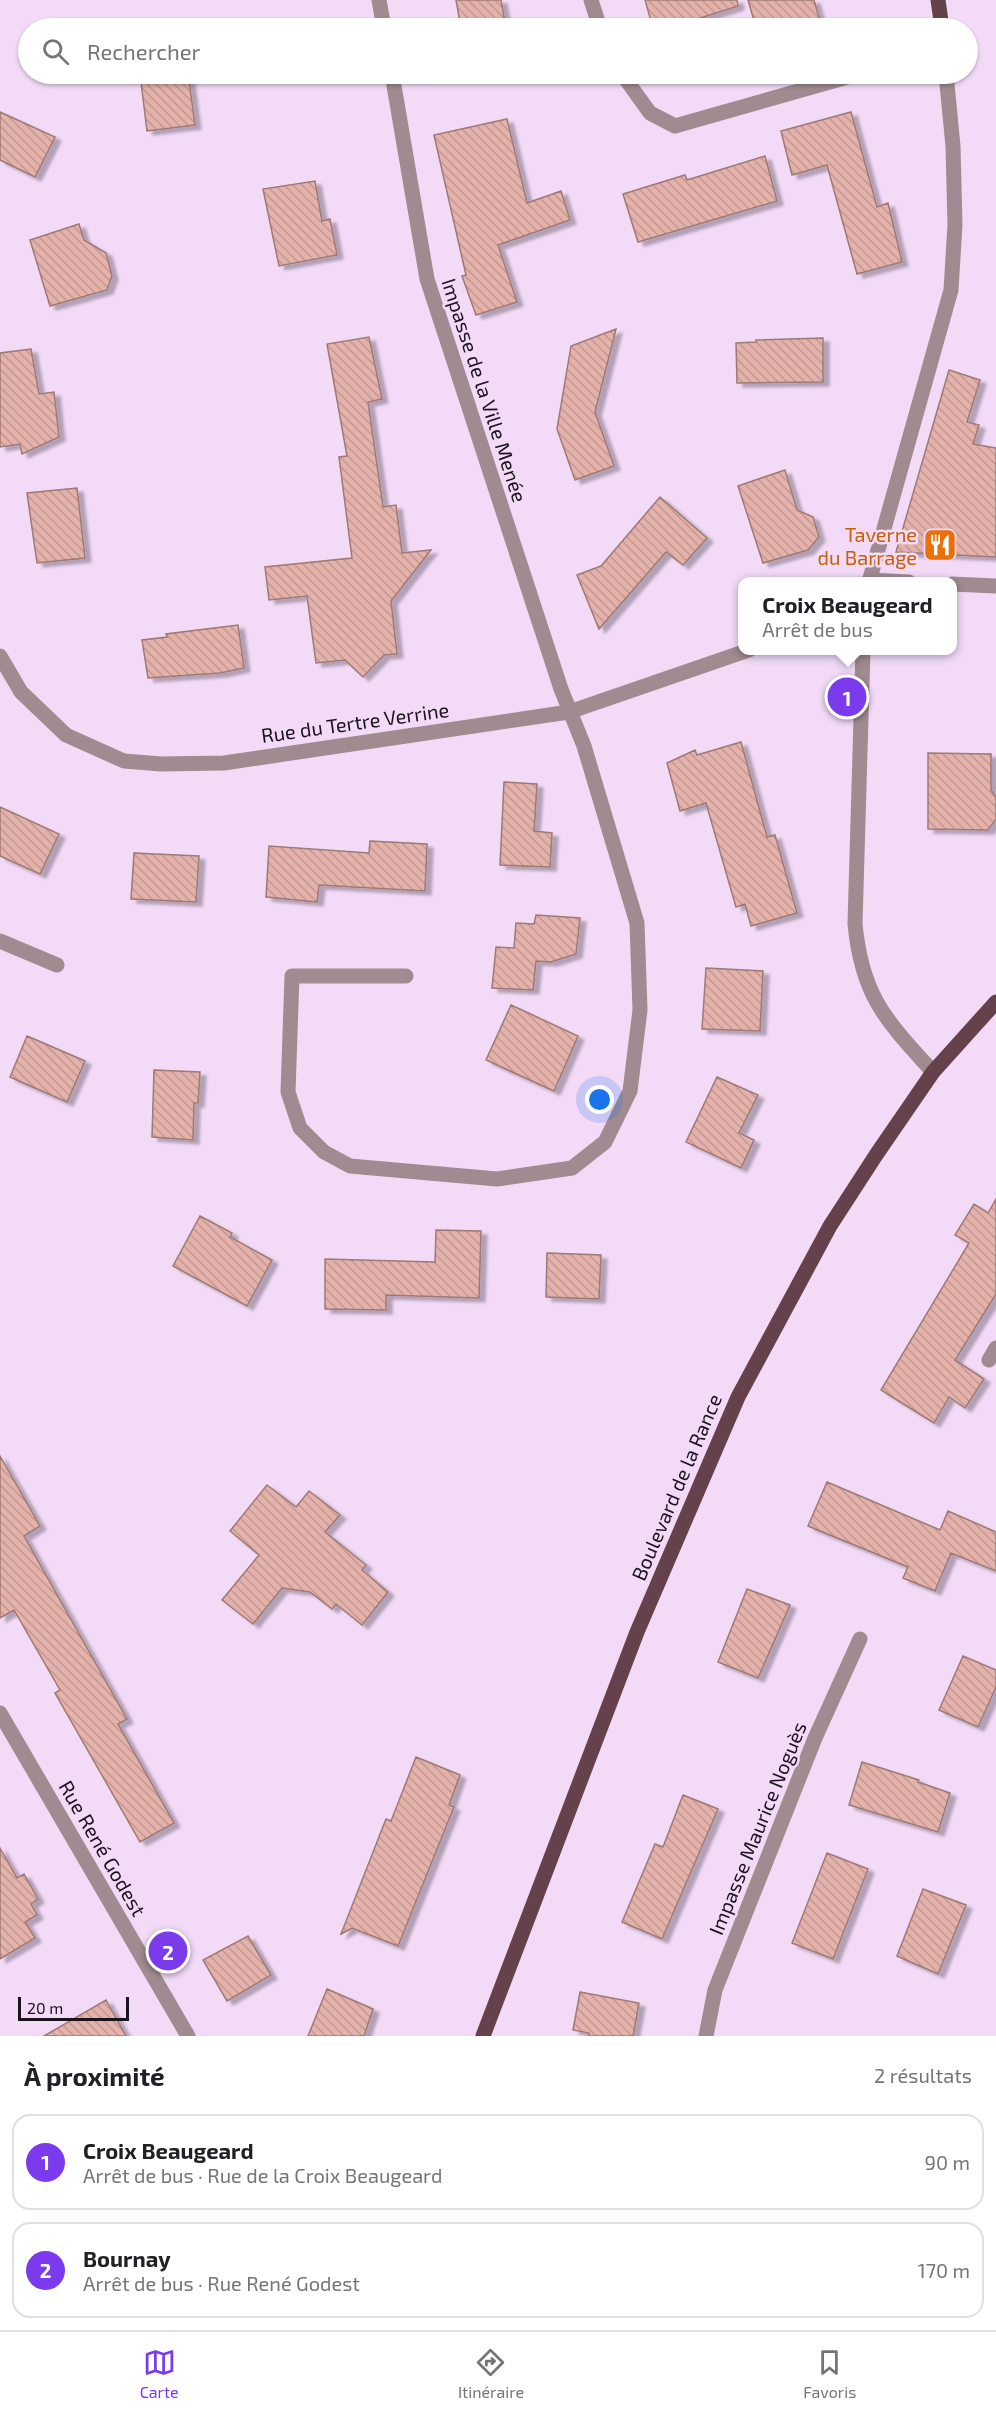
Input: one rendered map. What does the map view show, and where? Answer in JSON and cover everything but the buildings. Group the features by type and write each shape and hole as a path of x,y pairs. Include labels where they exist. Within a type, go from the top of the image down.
{"main road":[{"path":"938,0 941,18"},
{"name":"Boulevard de la Rance","path":"483,2036 637,1632 738,1397 830,1226 933,1072 996,1002"}],"street":[{"path":"379,0 382,18"},
{"path":"591,0 597,18"},
{"name":"Impasse de la Ville Menée","path":"394,84 427,279 570,712 588,756 638,923 640,1010 630,1091 605,1142 572,1168 497,1179 350,1166 324,1152 300,1128 288,1092 292,976 406,976"},
{"path":"629,84 650,113 675,126 823,84"},
{"path":"870,577 951,290 955,225 947,84"},
{"path":"957,584 996,586"},
{"name":"Rue du Tertre Verrine","path":"0,656 21,692 66,735 124,761 161,764 224,763 570,712 738,654"},
{"path":"863,655 855,924 858,952 865,980 890,1025 933,1072"},
{"path":"0,941 57,965"},
{"name":"Impasse Maurice Noguès","path":"706,2036 715,1990 815,1738 860,1639"},
{"name":"Rue René Godest","path":"0,1713 188,2036"}],"place":[{"name":"Taverne du Barrage","path":"940,545"},
{"name":"Croix Beaugeard","path":"847,697"},
{"name":"Bournay","path":"168,1951"}]}
